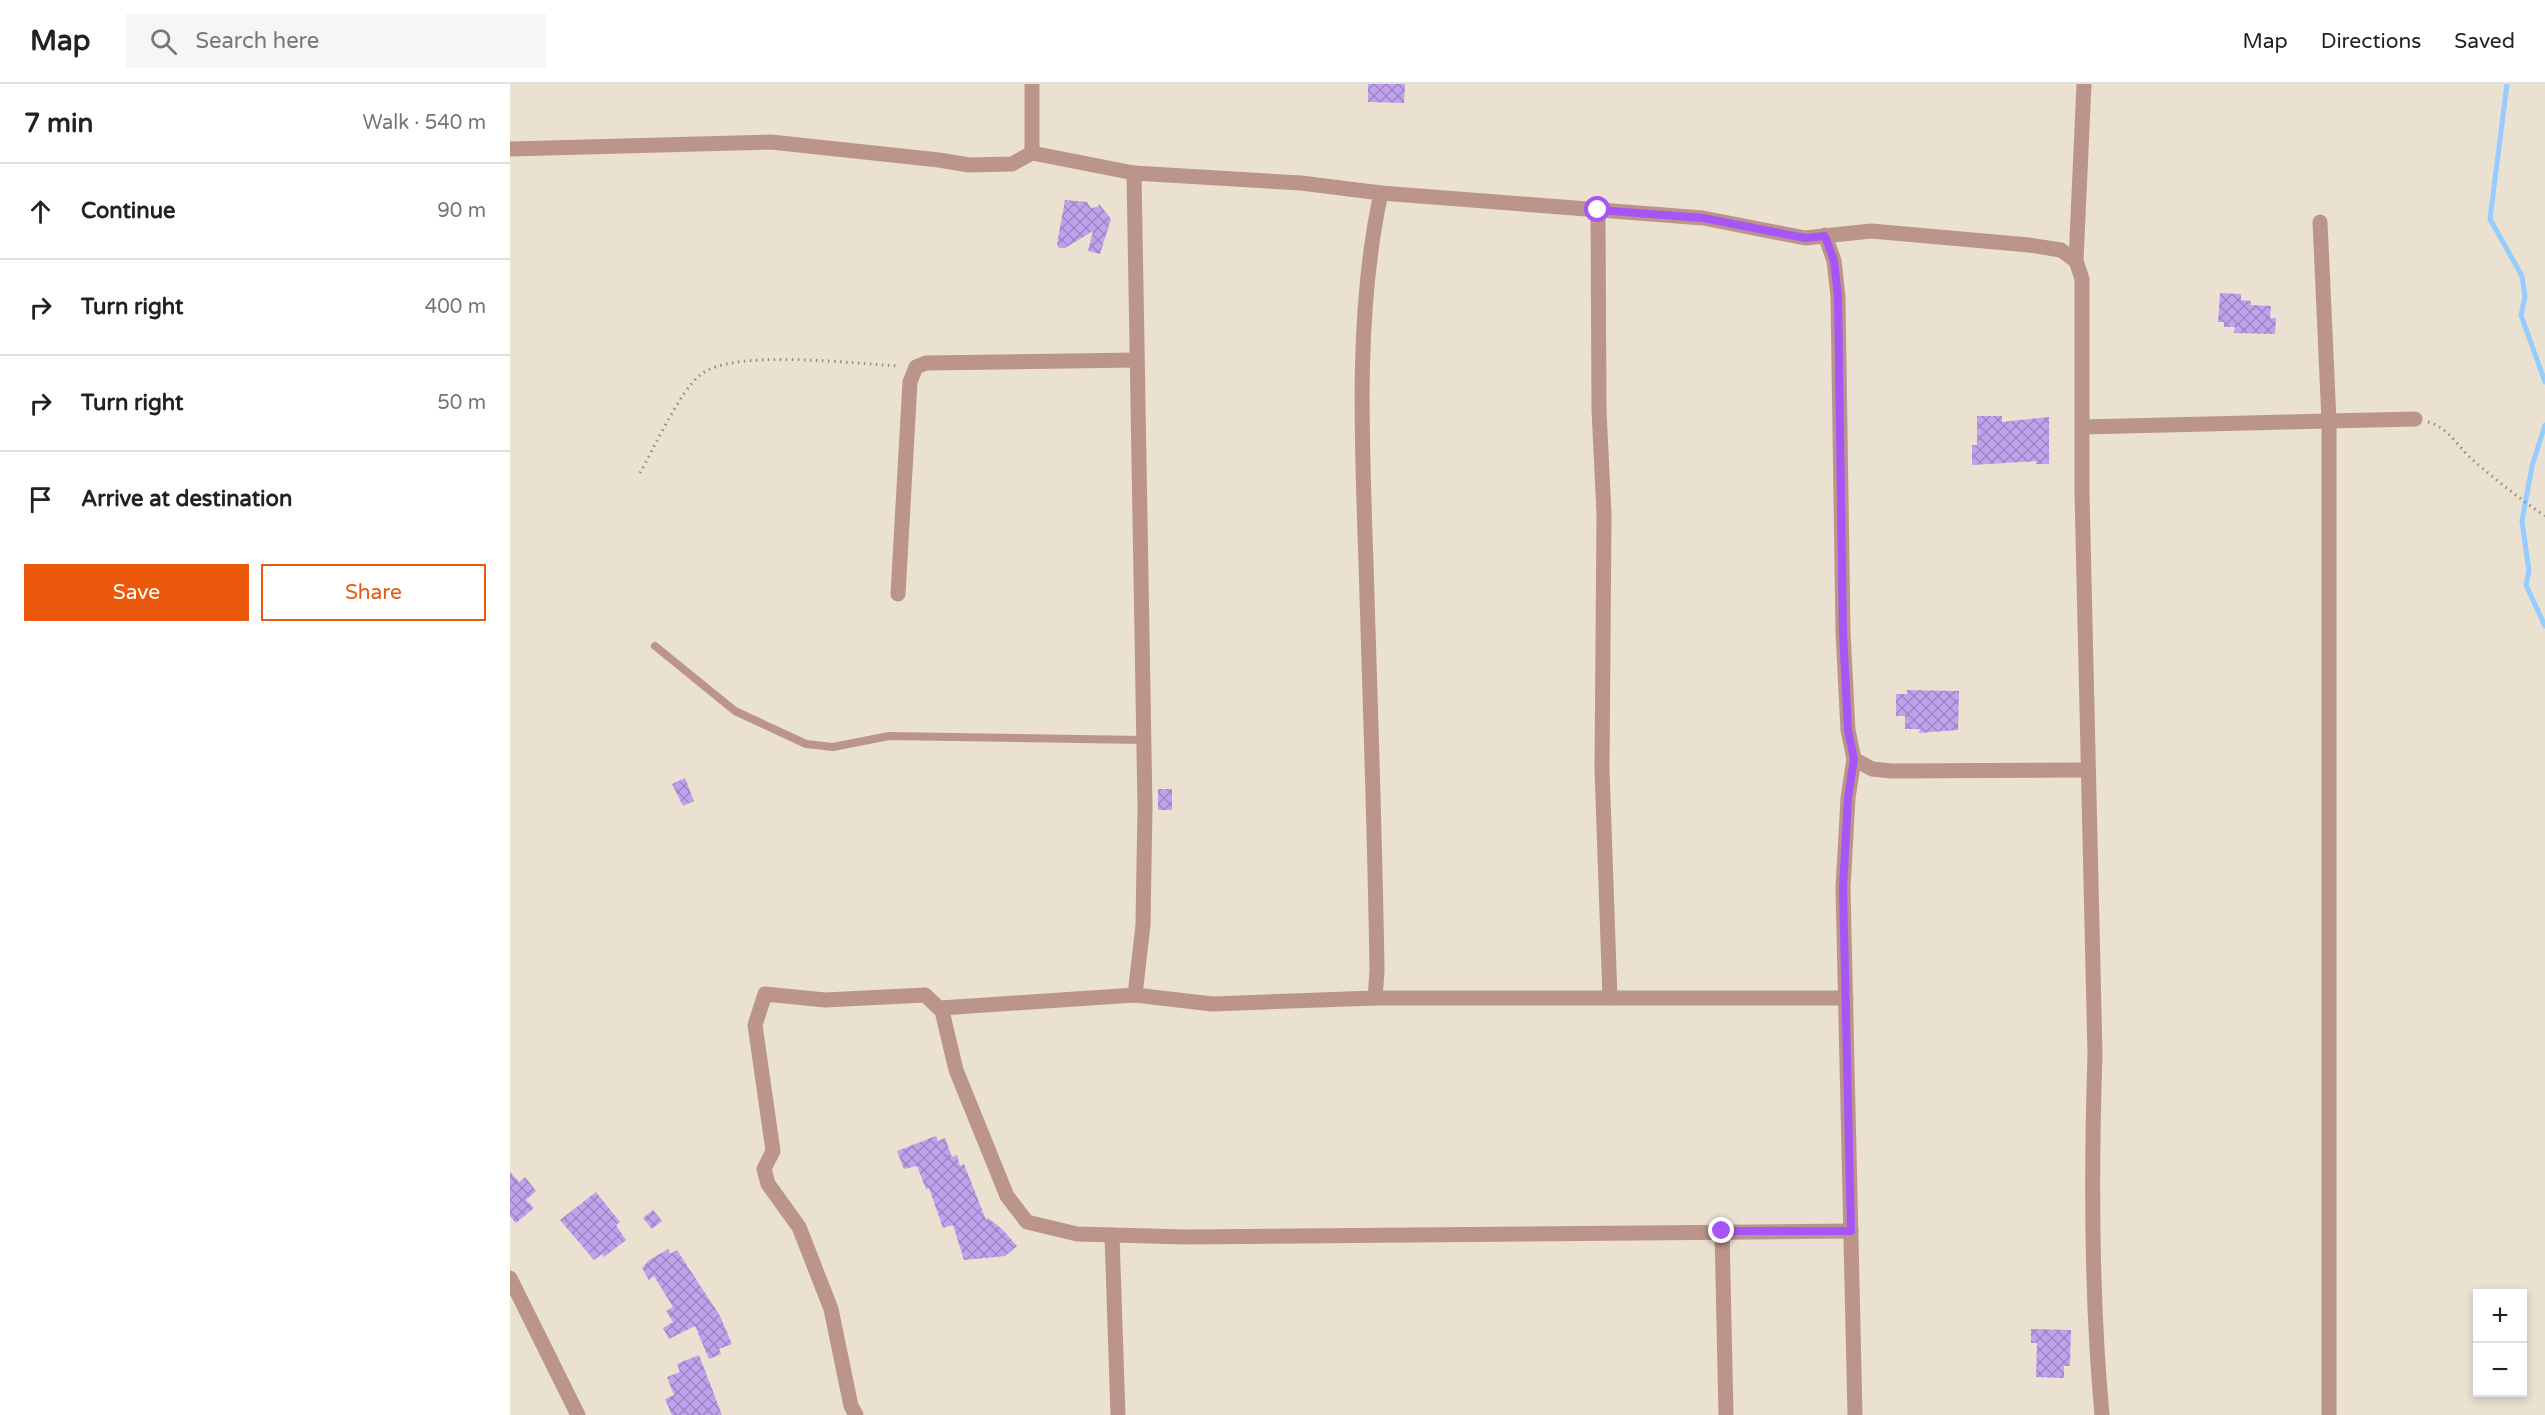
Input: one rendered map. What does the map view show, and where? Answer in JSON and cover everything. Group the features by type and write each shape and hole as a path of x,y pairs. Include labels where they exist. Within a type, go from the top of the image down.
{"street":[{"path":"1032,84 1032,153"},
{"path":"2084,84 2076,261 2082,279 2082,494 2087,770 2096,1055 2092,1134 2102,1415"},
{"path":"510,149 771,142 969,165 1012,164 1032,153 1134,173 1301,183 1381,193 1703,218 1805,238 1871,231 2029,245 2061,250 2076,261"},
{"path":"1134,173 1142,740 1145,807 1143,925 1135,995"},
{"path":"1375,998 1377,925 1360,397 1373,229 1381,193"},
{"path":"1598,210 1599,410 1604,514 1602,770 1610,998"},
{"path":"2320,222 2329,421 2329,1415"},
{"path":"1825,236 1834,261 1838,296 1843,621 1848,730 1854,759 1848,798 1843,888 1855,1415"},
{"path":"898,594 910,382 916,368 926,363 1137,360"},
{"path":"2083,426 2415,418"},
{"path":"1854,759 1872,769 1893,771 2087,770"},
{"path":"856,1415 851,1406 831,1309 799,1227 768,1184 764,1168 773,1151 756,1025 759,1005 765,994 825,1000 926,995 940,1008 956,1070 1007,1196 1027,1222 1077,1234 1186,1237 1851,1231"},
{"path":"940,1008 1135,995 1212,1004 1375,998 1846,998"},
{"path":"1722,1231 1726,1415"},
{"path":"1112,1235 1118,1415"},
{"path":"510,1278 578,1415"}],"lane":[{"path":"655,646 735,711 806,744 833,747 889,736 1142,740"}],"path":[{"path":"640,473 685,395 700,374 731,362 786,360 916,368"},
{"path":"2415,418 2438,425 2458,443 2470,459 2509,491 2545,516"}],"building":[{"path":"1368,84 1405,84 1404,103 1368,102"},
{"path":"1065,200 1087,202 1091,208 1098,207 1099,204 1111,219 1100,254 1088,251 1093,231 1065,248 1059,248 1057,244"},
{"path":"2220,293 2241,294 2241,300 2251,301 2251,305 2271,306 2270,318 2276,318 2275,334 2234,333 2235,327 2224,327 2224,322 2218,322"},
{"path":"1977,416 2002,416 2002,422 2049,417 2049,464 2036,464 2036,461 1972,465 1972,445 1977,445"},
{"path":"1907,690 1959,691 1958,730 1919,733 1920,729 1905,729 1905,716 1896,716 1896,694 1907,694"},
{"path":"685,778 694,801 683,806 672,784"},
{"path":"1158,789 1172,789 1172,810 1158,810"},
{"path":"936,1136 938,1141 945,1138 952,1157 957,1155 960,1166 964,1164 986,1220 988,1218 1002,1229 1017,1246 1005,1256 964,1260 953,1225 943,1228 929,1188 926,1189 917,1166 904,1169 897,1151"},
{"path":"510,1172 519,1182 525,1177 536,1191 526,1200 534,1208 516,1223 510,1216"},
{"path":"596,1192 620,1222 616,1225 626,1240 604,1257 602,1254 594,1260 560,1220"},
{"path":"653,1210 662,1221 652,1229 643,1218"},
{"path":"668,1249 670,1254 677,1250 720,1316 732,1344 719,1349 721,1354 709,1359 695,1326 669,1339 663,1328 673,1322 666,1311 673,1307 654,1276 649,1280 642,1268 648,1261"},
{"path":"2031,1329 2071,1330 2070,1366 2064,1366 2064,1378 2036,1377 2037,1343 2031,1343"},
{"path":"699,1355 722,1415 672,1415 665,1399 674,1395 667,1377 680,1372 677,1364"}],"waterway":[{"path":"2507,84 2490,219 2522,276 2525,297 2521,315 2545,382"},
{"path":"2545,425 2532,466 2522,521 2529,571 2526,585 2545,626"}],"route":[{"path":"1598,210 1703,218 1805,238 1825,236 1834,261 1838,296 1840,540 1846,691 1848,730 1854,759 1848,798 1843,888 1851,1231 1722,1231"}]}
